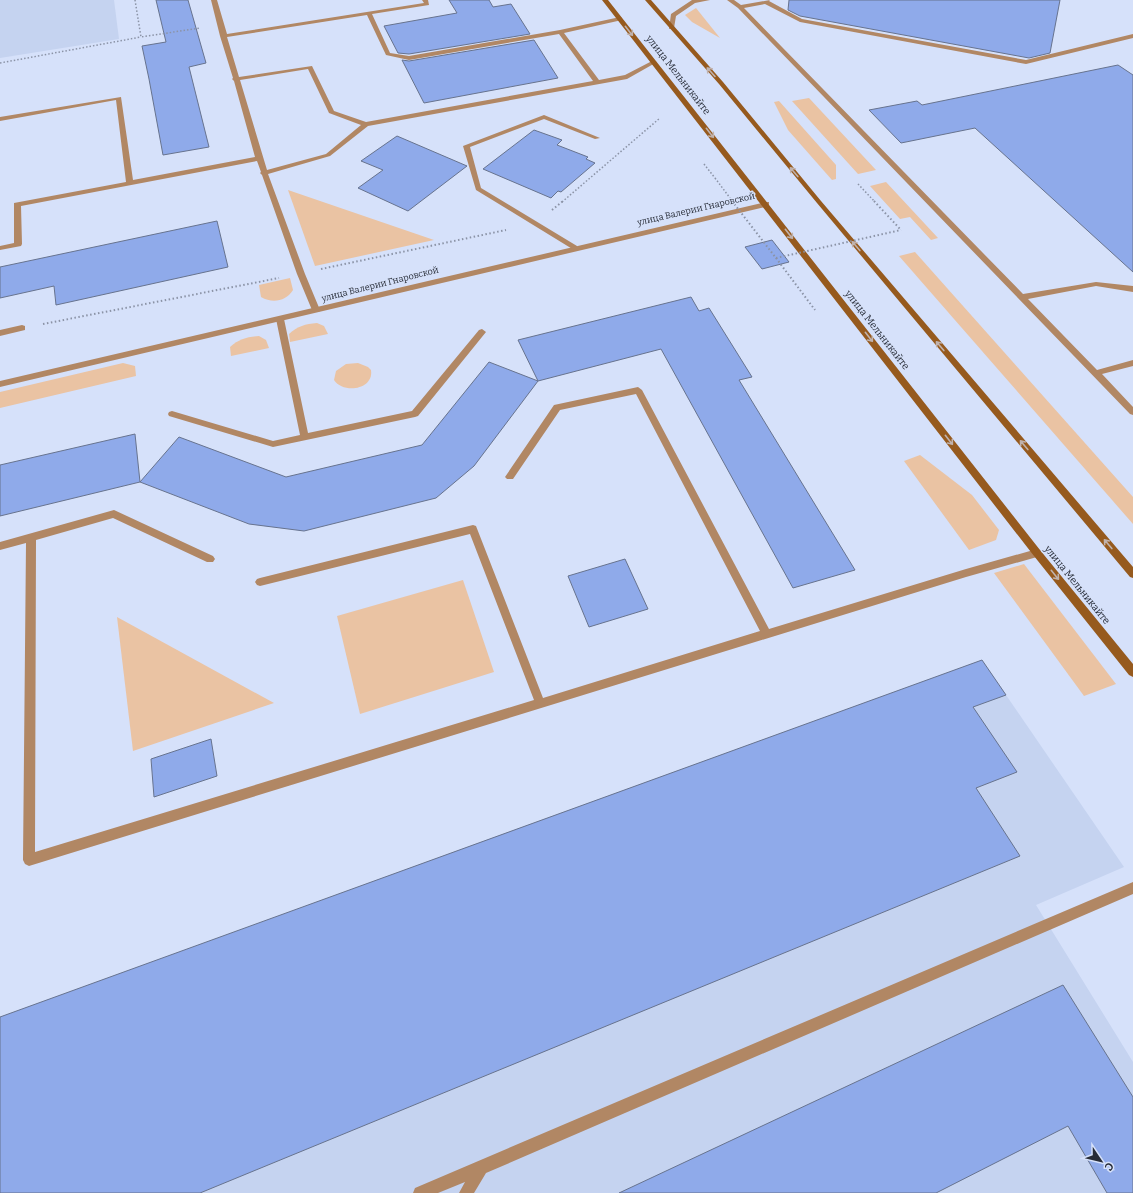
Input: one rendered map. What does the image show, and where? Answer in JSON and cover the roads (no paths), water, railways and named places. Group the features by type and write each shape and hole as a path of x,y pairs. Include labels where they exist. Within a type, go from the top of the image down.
{"main road":[{"name":"улица Мельникайте","path":"605,0 766,204 1037,553 1133,672"},
{"path":"648,0 671,28 721,83 819,202 1133,574"}],"street":[{"path":"214,0 235,79 263,173 316,310"},
{"path":"223,36 427,4 425,0"},
{"path":"671,28 673,14 694,1 707,0"},
{"path":"730,0 740,7 1133,412"},
{"path":"740,7 767,1 800,20 1026,62 1133,36"},
{"path":"369,13 388,54 409,58 560,32 620,19"},
{"path":"560,32 597,82"},
{"path":"263,173 328,155 366,124 627,77 654,62"},
{"path":"235,79 310,67 331,112 366,124"},
{"path":"0,119 119,98 130,183"},
{"path":"574,248 478,189 466,146 544,117 597,138"},
{"path":"0,248 18,244 17,205 259,158"},
{"name":"улица Валерии Гнаровской","path":"0,384 766,204"},
{"path":"1023,297 1096,284 1133,289"},
{"path":"280,319 305,438"},
{"path":"0,333 22,328"},
{"path":"172,414 273,444 415,414 482,332"},
{"path":"1096,373 1133,363"},
{"path":"510,477 557,407 638,390 766,634"},
{"path":"0,546 114,514 210,559"},
{"path":"260,582 473,529 540,703"},
{"path":"31,538 29,860 959,575 1037,553"},
{"path":"420,1193 1133,888"},
{"path":"466,1193 481,1168"}]}
